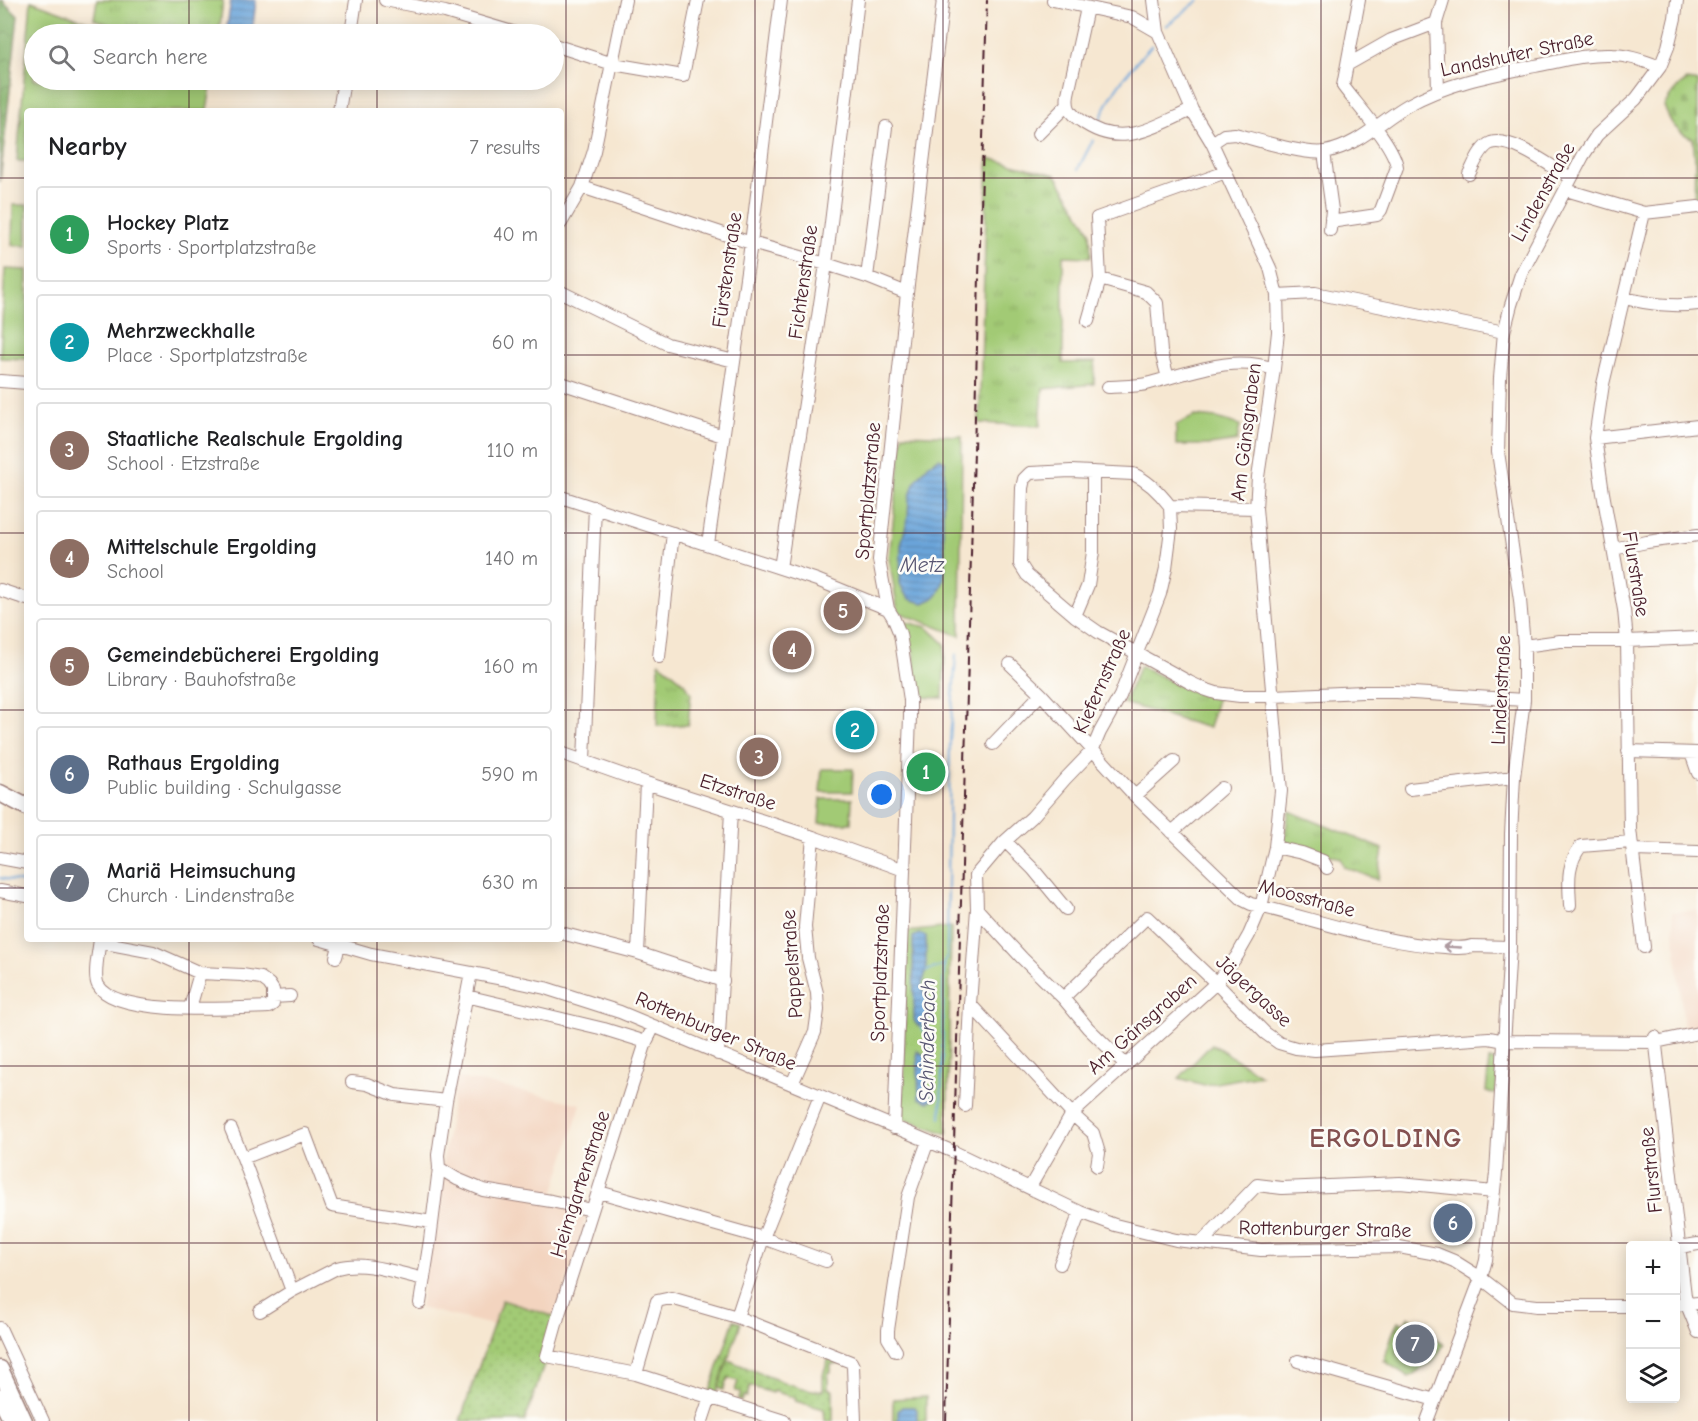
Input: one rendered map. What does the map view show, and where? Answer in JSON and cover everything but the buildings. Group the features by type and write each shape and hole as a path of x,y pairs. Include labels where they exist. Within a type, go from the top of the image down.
{"highway":[{"path":"0,793 24,805"},
{"path":"0,1369 24,1421"},
{"path":"0,1397 12,1421"}],"street":[{"path":"352,24 356,0"},
{"path":"386,0 421,4 485,24"},
{"path":"564,218 582,187 594,151 624,0"},
{"path":"564,48 613,64 683,76 698,0"},
{"name":"Fürstenstraße","path":"708,544 751,243 781,0"},
{"name":"Fichtenstraße","path":"780,568 826,264 858,0"},
{"name":"Sportplatzstraße","path":"894,1128 910,700 900,634 888,609 879,560 907,293 943,0"},
{"path":"1053,0 1132,17 1158,32"},
{"path":"1154,0 1158,32 1192,111 1212,143"},
{"path":"1324,152 1332,210 1330,224 1377,215 1397,167 1376,128 1343,86 1359,0"},
{"path":"1438,90 1436,23 1443,0"},
{"name":"Lindenstraße","path":"1427,1421 1486,1260 1494,1192 1505,1041 1510,947 1510,850 1514,777 1524,700 1524,646 1520,600 1498,452 1504,332 1521,274 1571,178 1597,135 1636,99 1660,67 1676,18 1677,0"},
{"path":"1038,134 1066,106 1087,8"},
{"path":"1347,65 1391,40 1436,23"},
{"name":"Landshuter Straße","path":"1212,143 1224,135 1235,134 1310,152 1324,152 1348,145 1407,106 1438,90 1472,80 1587,55 1615,55 1646,61 1660,67"},
{"path":"339,108 342,90"},
{"path":"1066,106 1072,115 1093,129 1108,135 1121,136 1142,131 1192,111"},
{"path":"867,277 886,127"},
{"path":"1469,174 1482,151 1489,144 1503,142 1515,146 1571,178"},
{"name":"Am Gänsgraben","path":"1030,1187 1072,1114 1216,983 1237,956 1249,936 1261,907 1275,847 1281,791 1256,508 1258,477 1278,332 1277,295 1270,267 1212,143"},
{"path":"1088,321 1100,279 1097,218 1226,172"},
{"path":"582,187 751,243 867,277 907,293"},
{"path":"1566,190 1644,213 1698,207"},
{"name":"Flurstraße","path":"1644,213 1603,384 1595,438 1624,610 1627,641 1628,751 1633,846 1644,947"},
{"path":"1100,279 1146,292 1157,303 1161,352 1168,378"},
{"path":"1277,295 1315,292 1504,332"},
{"path":"564,293 667,344 734,361"},
{"path":"1624,298 1657,305 1698,304"},
{"path":"1108,387 1148,384 1224,364 1247,363 1265,365 1274,369"},
{"path":"0,381 24,383"},
{"path":"564,384 723,436"},
{"path":"1595,438 1698,426"},
{"path":"1256,508 1170,506 1149,483 1134,474 1071,471 1030,473 1024,479 1022,488 1020,564 1023,570 1046,592 1098,632 1189,682 1216,693 1273,696 1396,692 1524,700"},
{"path":"1076,616 1088,585 1093,552 1093,472"},
{"path":"564,498 817,580 888,609"},
{"name":"Kiefernstraße","path":"965,1106 977,909 976,875 1005,841 1032,817 1065,778 1092,751 1120,696 1160,594 1171,529 1170,506"},
{"path":"584,760 595,507"},
{"path":"659,657 673,533"},
{"path":"1613,549 1698,535"},
{"path":"0,590 24,598"},
{"path":"1524,646 1560,641 1698,638"},
{"name":"Moosstraße","path":"1010,663 1135,796 1243,900 1261,907 1403,942 1466,948 1472,946 1510,947"},
{"path":"993,744 1041,694"},
{"path":"1628,751 1695,753 1698,773"},
{"name":"Etzstraße","path":"564,754 813,837 904,870"},
{"path":"1135,796 1174,761"},
{"path":"1410,789 1514,777"},
{"path":"638,954 646,783"},
{"path":"1172,832 1222,788"},
{"path":"718,1054 731,811"},
{"name":"Pappelstraße","path":"792,1084 815,1032 818,1010 817,993 808,958 805,927 813,837"},
{"path":"1005,841 1033,869 1066,909"},
{"path":"1570,905 1569,873 1573,856 1581,846 1633,846 1698,852"},
{"path":"1275,847 1323,861 1327,868"},
{"path":"0,858 24,862"},
{"path":"0,891 24,895"},
{"path":"977,909 1063,998 1088,1028 1126,1065"},
{"name":"Jägergasse","path":"1063,998 1147,917 1265,1033 1279,1043 1296,1048 1315,1050 1489,1038 1505,1041 1655,1040 1698,1033"},
{"path":"564,934 723,981"},
{"path":"100,942 97,984 111,996 128,1003 190,1008 269,1007 273,1004 273,990 261,978 200,973 153,952 109,942"},
{"name":"Rottenburger Straße","path":"339,947 555,991 583,1000 654,1026 928,1141 1080,1212 1154,1236 1261,1250 1399,1247 1437,1254 1454,1261 1481,1278 1513,1303 1538,1306 1626,1306"},
{"path":"190,1008 200,973"},
{"path":"420,1303 446,1101 471,973"},
{"path":"273,997 290,996"},
{"path":"466,996 604,1029 646,1042"},
{"path":"970,1004 1072,1114 1093,1133 1099,1153 1097,1166"},
{"name":"Heimgartenstraße","path":"636,1374 547,1356 646,1042 654,1026"},
{"name":"Flurstraße","path":"1655,1040 1678,1241"},
{"path":"352,1082 367,1084 395,1095 446,1101"},
{"path":"737,1317 763,1238 820,1096"},
{"path":"231,1129 292,1292"},
{"path":"243,1158 305,1134 332,1206 432,1222"},
{"path":"896,1351 888,1338 891,1308 908,1197 928,1141"},
{"path":"439,1168 483,1190 592,1210"},
{"path":"1201,1243 1257,1185 1282,1188 1400,1183 1494,1192"},
{"path":"598,1192 763,1238 826,1261"},
{"path":"1060,1264 1080,1212"},
{"path":"1680,1247 1698,1244"},
{"name":"Flurstraße","path":"1680,1254 1687,1304 1698,1332"},
{"path":"260,1311 337,1268 345,1266 367,1266 424,1279"},
{"path":"784,1421 636,1374 657,1301 670,1298 737,1317 851,1362 855,1421"},
{"path":"0,1328 43,1421"},
{"path":"1298,1361 1435,1400"},
{"path":"702,1421 710,1397"}],"shaded area":[{"path":"1698,910 1698,1026 1684,1029 1672,912"},
{"path":"456,1077 581,1104 551,1201 587,1214 556,1317 502,1300 493,1325 420,1308"}],"green space":[{"path":"0,0 18,16 0,182"},
{"path":"97,0 223,0 220,24 108,24 94,19"},
{"path":"31,1 94,24 29,24"},
{"path":"1687,80 1698,82 1698,203 1694,204 1693,139 1674,126 1664,106"},
{"path":"24,81 24,90 210,90 207,108 24,108 24,161 17,161"},
{"path":"988,158 1056,175 1090,231 1091,257 1063,256 1063,363 1095,362 1094,384 1043,389 1040,426 979,423"},
{"path":"13,205 24,205 24,246 12,245"},
{"path":"5,269 24,270 24,359 0,358"},
{"path":"1195,416 1216,418 1240,425 1237,441 1210,445 1176,445 1176,425"},
{"path":"903,434 962,436 960,636 898,612 889,558"},
{"path":"901,621 927,627 945,644 943,698 916,697 914,653"},
{"path":"659,662 681,680 691,693 688,725 657,726"},
{"path":"1140,666 1186,689 1217,699 1209,728 1123,703"},
{"path":"916,755 937,755 935,788 915,788"},
{"path":"822,769 853,769 852,792 820,792"},
{"path":"821,799 852,799 851,823 819,823"},
{"path":"1289,811 1383,849 1378,880 1344,867 1341,858 1284,842"},
{"path":"951,927 947,1134 903,1118 906,932"},
{"path":"1212,1044 1261,1075 1204,1085 1179,1078"},
{"path":"1489,1060 1499,1061 1496,1093 1486,1092"},
{"path":"502,1300 556,1317 547,1356 525,1421 460,1421"},
{"path":"1409,1317 1415,1322 1397,1354 1413,1364 1433,1337 1444,1344 1434,1360 1409,1377 1384,1361 1398,1321 1404,1324"},
{"path":"734,1320 741,1323 716,1393 710,1391"},
{"path":"829,1358 839,1361 839,1364 831,1364 831,1372 828,1373 828,1388 833,1391 833,1421 825,1421 824,1409 795,1401 796,1398 773,1391 772,1393 750,1386 747,1397 744,1396 742,1401 738,1400 741,1392 735,1391 738,1381 728,1378 723,1390 718,1388 728,1360 800,1388 823,1391 823,1374"},
{"path":"926,1397 926,1421 893,1421 893,1399"}],"water":[{"path":"231,0 256,0 253,24 227,24"},
{"name":"Metz","path":"939,458 945,461 943,520 945,571 938,594 934,599 923,603 910,599 900,583 901,545 914,483 929,464"},
{"path":"919,934 926,936 926,971 922,986 928,1001 927,1020 921,1027 914,1020 913,937"},
{"path":"917,1051 927,1057 927,1089 933,1100 928,1102 919,1098"},
{"path":"902,1407 915,1407 917,1421 898,1421 898,1411"}],"waterway":[{"name":"Schinderbach","path":"1166,26 1199,0"},
{"name":"Schinderbach","path":"1100,120 1116,89 1152,45"},
{"name":"Schinderbach","path":"1078,169 1093,140"},
{"path":"926,971 944,965 947,955 950,740 956,654"},
{"name":"Schinderbach","path":"0,878 24,882"},
{"name":"Schinderbach","path":"941,1118 944,965"},
{"path":"921,1027 931,1042 927,1057"}],"railway":[{"path":"946,1421 987,0"}],"place":[{"name":"Gemeindebücherei Ergolding","path":"843,611"},
{"name":"Mittelschule Ergolding","path":"792,650"},
{"name":"Mehrzweckhalle","path":"855,730"},
{"name":"Staatliche Realschule Ergolding","path":"759,757"},
{"name":"Hockey Platz","path":"926,772"},
{"name":"Rathaus Ergolding","path":"1453,1223"},
{"name":"Mariä Heimsuchung","path":"1415,1344"}],"district":[{"name":"ERGOLDING","path":"1386,1139"}]}
